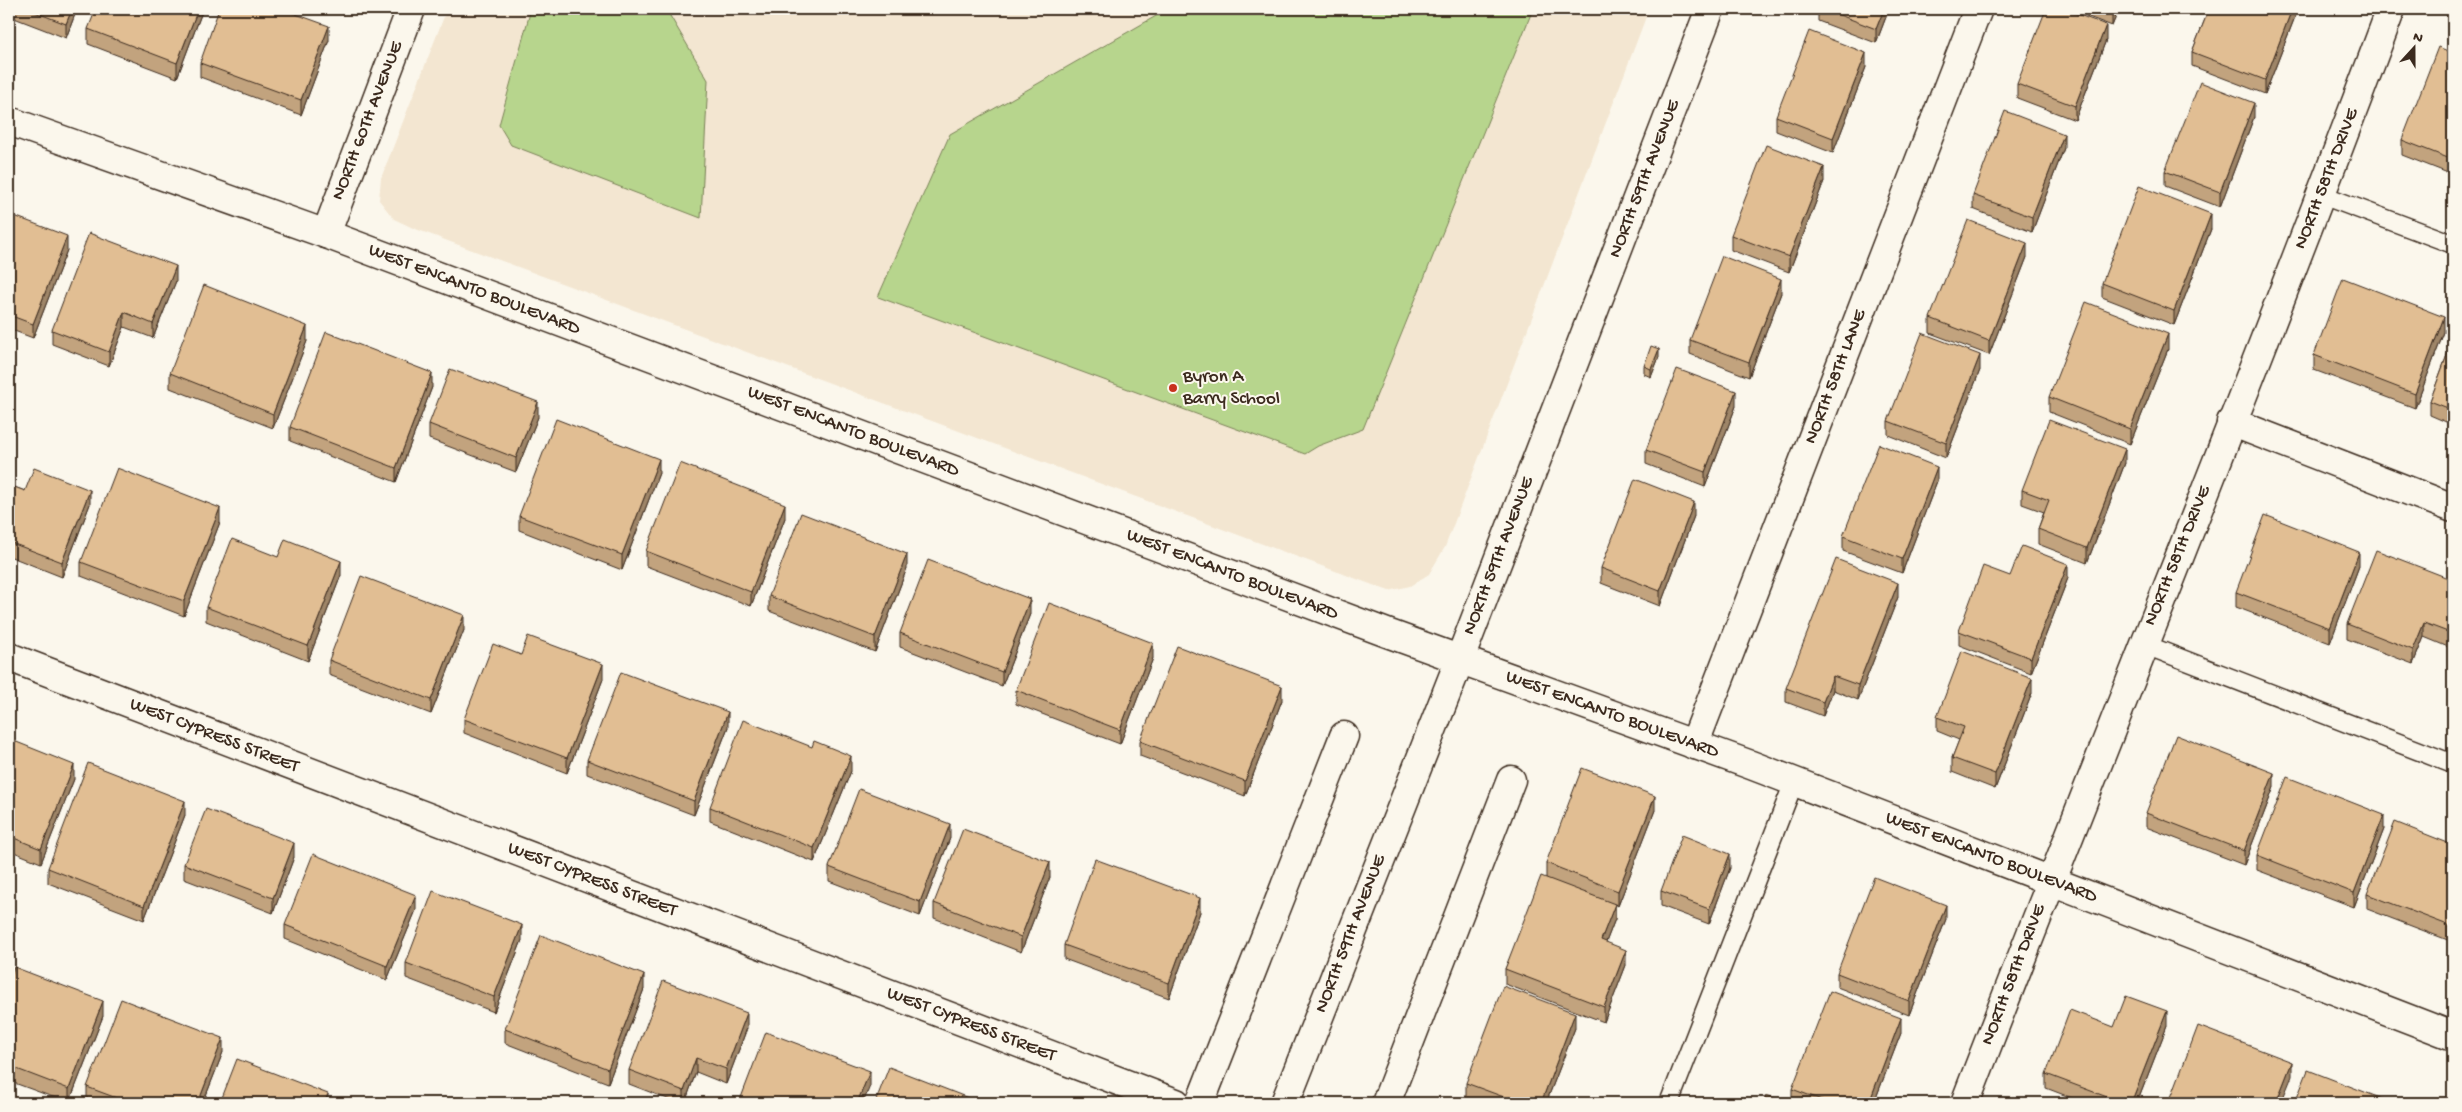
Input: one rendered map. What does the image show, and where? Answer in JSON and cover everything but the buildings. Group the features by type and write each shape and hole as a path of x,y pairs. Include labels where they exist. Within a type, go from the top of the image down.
{"street":[{"name":"NORTH 60TH AVENUE","path":"326,234 411,9"},
{"name":"NORTH 59TH AVENUE","path":"1285,1103 1460,659 1710,9"},
{"name":"NORTH 58TH LANE","path":"1694,745 1978,9"},
{"name":"NORTH 58TH DRIVE","path":"1965,1103 2143,644 2322,195 2391,9"},
{"name":"WEST ENCANTO BOULEVARD","path":"9,121 326,234 1460,659 1794,782 2453,1036"},
{"path":"2231,422 2453,508"},
{"name":"WEST CYPRESS STREET","path":"9,657 1176,1103"},
{"path":"1200,1103 1344,736"},
{"path":"1386,1103 1511,780"}],"lane":[{"path":"2322,195 2453,244"},
{"path":"2143,644 2453,764"},
{"path":"1670,1103 1794,782"}],"shaded area":[{"name":"Byron A Barry School","path":"447,9 1649,9 1445,547 1429,574 1410,586 1389,591 413,228 394,219 379,200 381,178"}],"green space":[{"path":"531,9 666,9 708,80 701,218 511,145 499,125"},
{"path":"1181,9 1533,9 1363,429 1318,446 1305,454 878,297 950,134 1163,12"}],"place":[{"name":"Byron A Barry School","path":"1173,388"}]}
